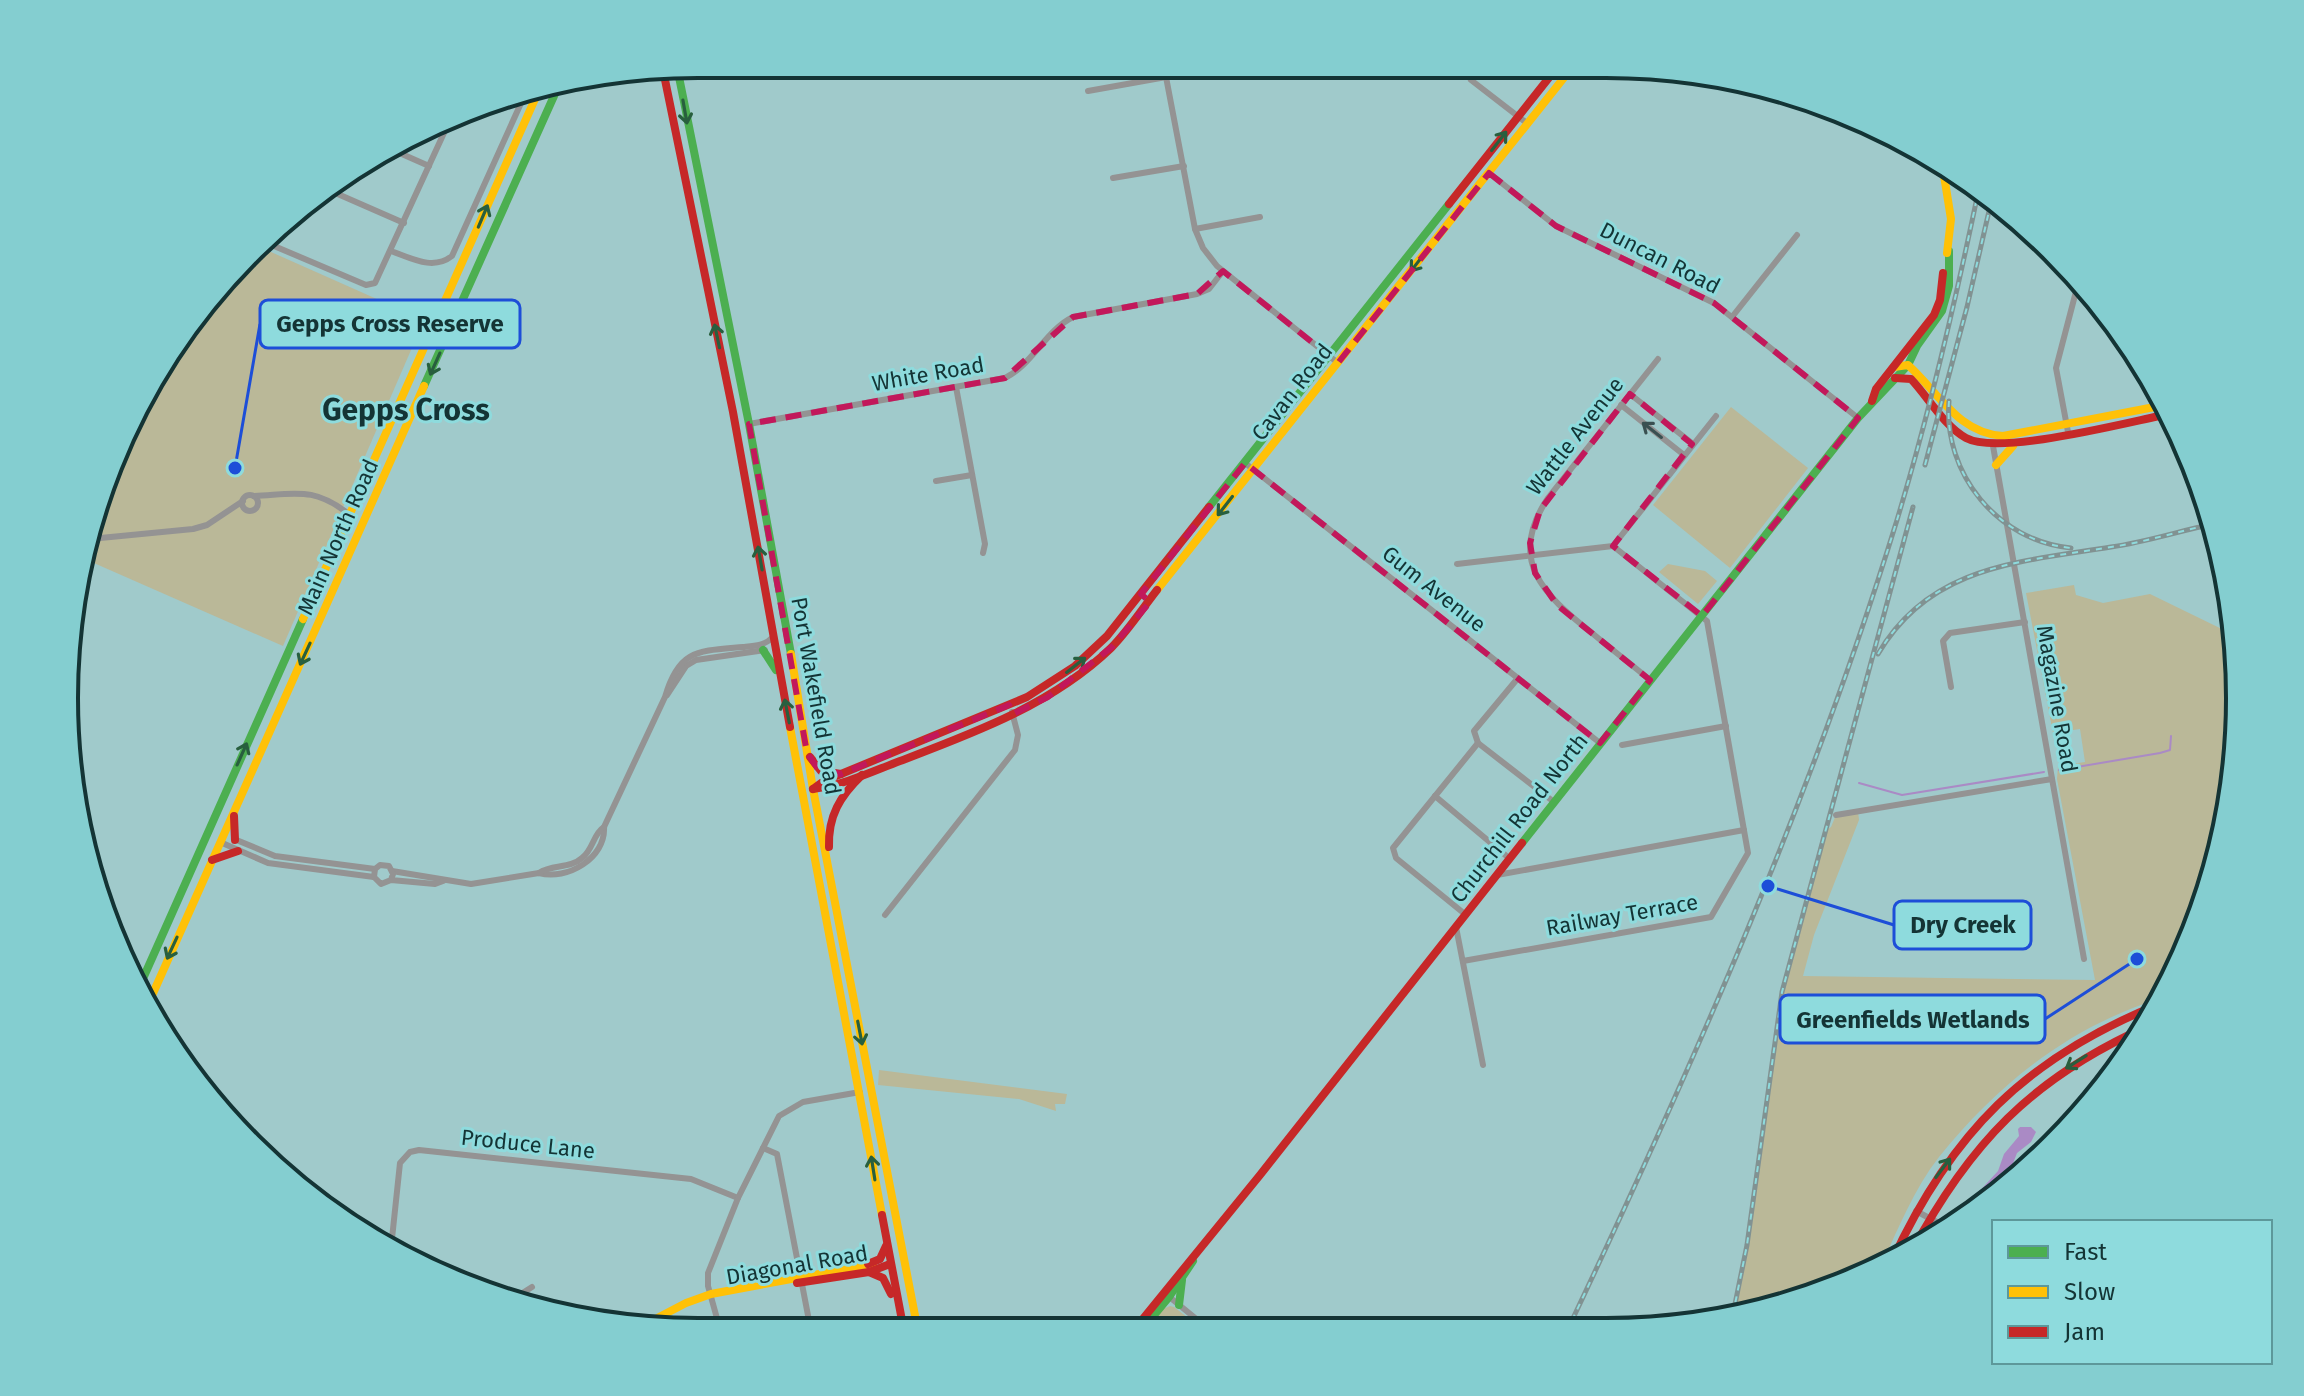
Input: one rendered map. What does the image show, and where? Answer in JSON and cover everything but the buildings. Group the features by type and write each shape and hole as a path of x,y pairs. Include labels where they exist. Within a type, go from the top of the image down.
{"main road":[{"name":"Port Wakefield Road","path":"679,78 749,424 834,902 915,1318"},
{"name":"Cavan Road","path":"813,789 825,789 862,775 1011,709 1085,658 1141,594 1549,78"},
{"name":"Cavan Road","path":"813,789 841,774 1048,697 1080,676 1112,647 1564,78"},
{"name":"Port Wakefield Road","path":"665,79 740,448 901,1318"},
{"name":"Main North Road","path":"153,993 554,95"},
{"name":"Main North Road","path":"144,976 535,100"},
{"name":"Churchill Road North","path":"1145,1318 1182,1279 1194,1258 1858,418 1908,365 1945,304 1951,211 1945,179"},
{"path":"695,232 708,230"},
{"name":"Churchill Road North","path":"1872,401 1876,389 1937,310 1945,255 1949,251"},
{"path":"1916,348 1917,372"},
{"path":"1894,367 1908,365 1917,372 1966,427 1993,446"},
{"path":"1895,378 1911,379 1968,440 1980,445 2017,443 2153,408"},
{"path":"733,412 749,424 742,432 740,448"},
{"path":"1966,427 1985,436 2158,416"},
{"path":"1993,446 2009,434"},
{"path":"1996,465 2006,451 2017,443"},
{"path":"352,548 355,524 350,515 358,514 373,504"},
{"path":"1196,525 1196,544"},
{"path":"1141,594 1150,602"},
{"path":"776,647 782,641 779,611 782,602"},
{"path":"763,650 774,664 782,685"},
{"path":"792,737 813,789 811,828"},
{"path":"807,753 821,771 841,774"},
{"path":"834,902 828,838 830,819 842,795 862,775"},
{"path":"227,789 233,790 247,782"},
{"path":"234,811 235,840"},
{"path":"207,834 222,839"},
{"path":"212,860 238,851"},
{"path":"845,1009 848,1007 850,982"},
{"path":"1900,1244 1915,1210 1936,1177 1965,1139 2021,1082 2060,1053 2104,1027 2141,1012"},
{"path":"1921,1232 1961,1167 2016,1106 2078,1060 2125,1037"},
{"path":"887,1177 889,1223 895,1252 890,1264 897,1269 912,1303"},
{"path":"886,1245 880,1259 869,1268 886,1284 899,1318"},
{"name":"Churchill Road North","path":"1150,1318 1187,1262 1194,1258"},
{"name":"Diagonal Road","path":"659,1317 686,1303 712,1296 890,1264"},
{"path":"1179,1305 1182,1279"},
{"name":"Diagonal Road","path":"669,1317 712,1296"}],"street":[{"path":"1088,91 1160,78"},
{"path":"1166,78 1195,229 1209,257 1338,363"},
{"path":"1470,78 1528,124"},
{"path":"391,251 434,264 452,256 520,104"},
{"path":"274,246 372,285 379,277 444,133"},
{"path":"402,154 429,166"},
{"path":"1113,178 1184,166"},
{"name":"Duncan Road","path":"1479,166 1556,226 1709,300 1858,418"},
{"path":"338,194 404,223"},
{"path":"1195,229 1260,217"},
{"path":"1732,317 1797,235"},
{"name":"White Road","path":"749,424 1005,378 1014,374 1059,326 1073,317 1197,294 1209,289 1223,271"},
{"path":"2068,428 2056,368 2076,293"},
{"name":"Wattle Avenue","path":"1530,555 1532,533 1540,510 1658,359"},
{"path":"956,387 985,544 983,553"},
{"path":"1630,394 1693,444"},
{"path":"1621,405 1684,455"},
{"path":"1613,546 1716,416"},
{"name":"Magazine Road","path":"1993,446 2084,959"},
{"name":"Gum Avenue","path":"1245,463 1600,743"},
{"path":"936,481 972,475"},
{"path":"243,504 246,496 308,493 329,501 350,515"},
{"path":"243,504 252,510 268,495"},
{"path":"254,496 258,503"},
{"path":"99,538 193,529 207,525 231,508 243,504"},
{"path":"1457,564 1613,546 1702,616"},
{"path":"1530,555 1541,585 1557,605 1650,680"},
{"name":"Railway Terrace","path":"1463,961 1711,917 1747,855 1710,632 1702,616"},
{"path":"1951,687 1943,641 1945,636 2025,622"},
{"path":"374,873 383,864 392,871 477,884 539,873 582,858 598,831 604,827 665,697 671,677 681,662 691,656 761,645 774,635"},
{"path":"665,697 686,666 696,660 776,647"},
{"path":"1518,678 1474,731 1478,743 1554,802"},
{"path":"885,915 1015,750 1018,735 1011,709"},
{"path":"1622,745 1726,726"},
{"path":"1466,915 1396,858 1393,848 1478,743"},
{"path":"1836,815 2052,779"},
{"path":"1435,796 1510,859"},
{"path":"1497,875 1744,830"},
{"path":"222,839 235,840 275,856 374,873 381,884 391,880 435,884 443,881"},
{"path":"222,839 238,851 268,863 374,873"},
{"path":"391,880 392,871"},
{"path":"1456,927 1483,1065"},
{"path":"717,1318 708,1273 738,1198 779,1116 803,1102 860,1092"},
{"path":"763,1148 777,1154 809,1318"},
{"name":"Produce Lane","path":"392,1237 400,1163 410,1152 419,1150 691,1179 738,1198"},
{"path":"1915,1210 1937,1222"},
{"path":"523,1292 532,1287"},
{"path":"1167,1294 1195,1318"}],"highlighted area":[{"path":"1489,173 1556,226 1714,303 1858,418 1702,616 1613,546 1692,444 1630,394 1540,510 1530,543 1535,573 1557,605 1650,680 1600,743 1245,463 1141,594 1150,602 1112,647 1048,697 1013,714 1009,705 841,774 818,769 807,753 749,424 1005,378 1073,317 1197,294 1223,271 1338,363"}],"shaded area":[{"path":"269,251 424,320 283,646 93,563 125,461 161,388 206,321"},
{"path":"1731,407 1808,468 1730,568 1653,505"},
{"path":"1668,564 1705,571 1717,581 1698,604 1659,572"},
{"path":"2074,585 2076,595 2103,603 2150,594 2222,629 2226,698 2221,779 2205,858 2179,935 2145,1004 2096,1025 2038,1061 2011,1082 1962,1130 1922,1182 1889,1249 1805,1285 1735,1304 1755,1188 1775,1031 1796,933 1823,832 1831,827 1836,815 1858,811 1859,820 1814,935 1803,976 2095,980 2057,779 2058,766 2085,762 2080,729 2053,733 2026,593"},
{"path":"879,1070 1067,1094 1065,1104 1055,1104 1056,1111 1019,1099 878,1085"},
{"path":"2031,1127 2036,1132 2031,1142 2017,1153 2012,1167 1976,1195 1998,1171 2004,1154 2019,1136 2018,1129"},
{"path":"1174,1307 1188,1318 1154,1318 1161,1310"}],"waterway":[{"path":"2059,770 2170,750 2171,736"},
{"path":"1859,783 1902,795 2044,772"}],"railway":[{"path":"1573,1318 1704,1032 1827,728 1909,479 1942,355 1976,201"},
{"path":"1925,465 1989,211"},
{"path":"1949,401 1955,454 1980,499 1999,518 2020,532 2045,543 2071,548"},
{"path":"1735,1304 1747,1245 1782,992 1913,507"},
{"path":"1878,654 1899,624 1924,602 1951,585 1980,573 2011,564 2137,542 2202,527"}],"traffic: fast":[{"path":"679,78 749,424 791,654"},
{"path":"424,386 554,95"},
{"path":"1209,507 1449,204"},
{"path":"1522,843 1858,418 1908,365 1917,346 1942,311 1949,286 1949,251"},
{"path":"144,976 303,619"},
{"path":"763,650 776,670"},
{"path":"1152,1318 1193,1261"},
{"path":"1179,1305 1182,1280"}],"traffic: slow":[{"path":"1157,590 1564,78"},
{"path":"303,619 535,100"},
{"path":"1945,179 1951,219 1947,253"},
{"path":"1894,367 1908,365 1961,420 1987,433 2003,436 2153,407"},
{"path":"153,993 424,386"},
{"path":"1996,465 2013,446"},
{"path":"791,654 813,789 915,1318"},
{"path":"790,727 882,1215"},
{"path":"659,1317 711,1294 873,1264"}],"traffic: jam":[{"path":"1449,204 1549,78"},
{"path":"665,79 733,412 790,727"},
{"path":"1872,401 1876,389 1934,315 1940,300 1943,273"},
{"path":"1895,378 1911,379 1958,433 1983,442 2034,440 2158,416"},
{"path":"813,789 824,781 1027,697 1075,666 1107,636 1209,507"},
{"path":"813,789 847,781 928,750 984,728 1038,701 1088,668 1111,648 1157,590"},
{"path":"810,757 821,771 841,774"},
{"path":"829,847 837,807 862,775"},
{"path":"234,816 235,840"},
{"path":"1144,1318 1522,843"},
{"path":"212,860 238,851"},
{"path":"1901,1243 1940,1174 1967,1138 1998,1105 2069,1049 2140,1012"},
{"path":"1924,1230 1956,1179 2008,1118 2069,1068 2125,1038"},
{"path":"882,1215 902,1318"},
{"path":"868,1264 880,1259 886,1246"},
{"path":"797,1283 869,1272 890,1264"},
{"path":"869,1272 883,1278 891,1294"}],"place":[{"name":"Gepps Cross Reserve","path":"235,468"},
{"name":"Dry Creek","path":"1768,886"},
{"name":"Greenfields Wetlands","path":"2137,959"}],"district":[{"name":"Gepps Cross","path":"406,410"}]}
